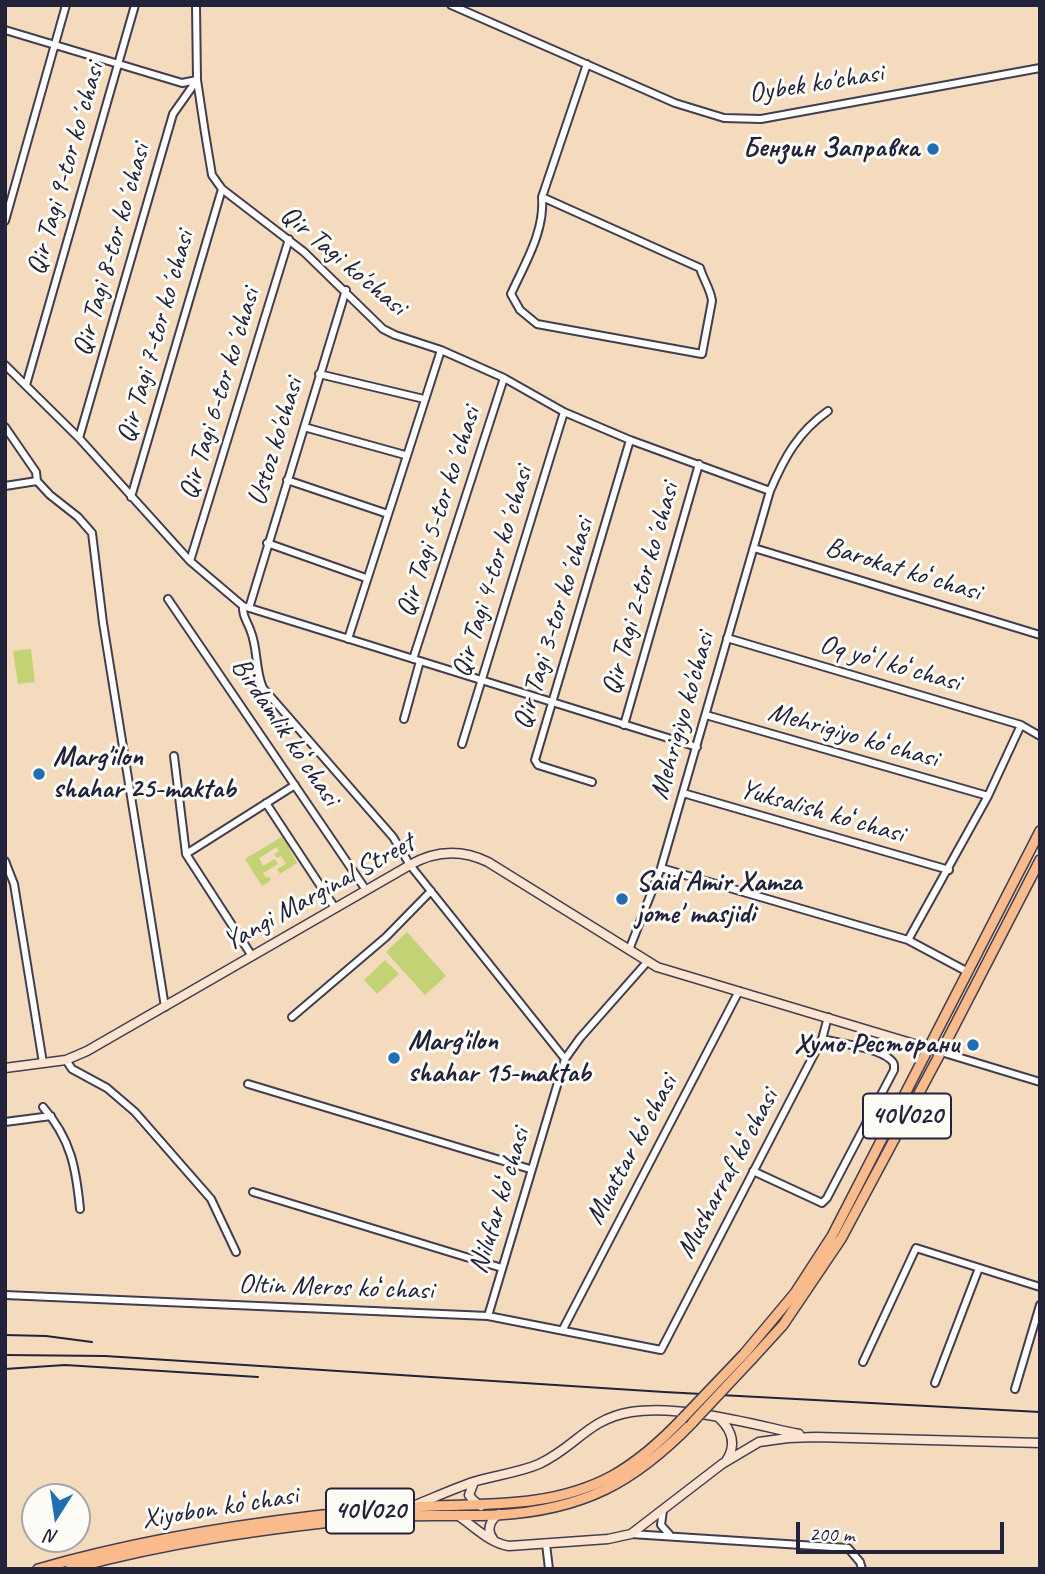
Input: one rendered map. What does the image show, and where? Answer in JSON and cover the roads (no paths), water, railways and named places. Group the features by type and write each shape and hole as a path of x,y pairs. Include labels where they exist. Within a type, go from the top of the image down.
{"main road":[{"name":"40V020","path":"748,1356 795,1293 832,1236 1040,831"},
{"name":"Yangi Marginal Street","path":"5,1068 66,1059 87,1051 410,864 429,856 450,852 480,858 657,967 942,1052"},
{"name":"40V020","path":"748,1356 783,1325 841,1239 942,1052 1039,863"},
{"name":"Xiyobon koʻchasi","path":"38,1569 100,1552 223,1528 410,1507 481,1506 556,1497 610,1477 635,1462 748,1356"},
{"name":"Xiyobon koʻchasi","path":"70,1569 104,1564 226,1536 317,1523 406,1514 457,1516 553,1508 604,1490 651,1462 693,1422 748,1356"},
{"path":"410,1507 474,1482 523,1471 569,1446 596,1423 608,1417 634,1412 650,1411 719,1418 816,1437"},
{"path":"719,1418 728,1428 733,1441 730,1454 722,1464"},
{"path":"457,1516 498,1544 509,1546 608,1539 631,1534 722,1464 759,1443 816,1437 1040,1443"},
{"path":"474,1482 469,1494 474,1502 481,1506"},
{"path":"498,1544 489,1531 491,1523 499,1514"}],"street":[{"path":"5,221 66,5"},
{"name":"Qir Tagi 9-tor koʼchasi","path":"26,385 135,5"},
{"path":"196,5 197,80 212,175 222,189"},
{"name":"Oybek ko'chasi","path":"451,5 675,103 724,118 761,119 1040,68"},
{"path":"5,30 182,83 197,80"},
{"path":"542,197 699,268 712,301 702,354 537,324 520,310 511,294 536,237 543,211 542,197 587,64"},
{"name":"Qir Tagi 8-tor koʼchasi","path":"79,438 173,114 197,80"},
{"name":"Qir Tagi ko'chasi","path":"222,189 289,239 346,290 383,328 504,377 564,412 630,440 770,491"},
{"name":"Qir Tagi 7-tor koʼchasi","path":"131,497 222,189"},
{"name":"Qir Tagi 6-tor koʼchasi","path":"190,561 289,239"},
{"name":"Ustoz ko'chasi","path":"246,607 346,290"},
{"path":"348,639 405,455 441,350"},
{"path":"5,365 79,438 190,561 246,607 697,747"},
{"path":"319,374 424,399"},
{"name":"Qir Tagi 5-tor koʼchasi","path":"404,719 417,660 504,377"},
{"name":"Mehrigiyo ko'chasi","path":"629,950 662,868 770,491 783,460 809,424 828,411"},
{"name":"Qir Tagi 4-tor koʼchasi","path":"462,744 564,412"},
{"path":"5,427 36,472 37,481 92,533 103,623 164,1007"},
{"path":"304,427 405,455"},
{"name":"Qir Tagi 3-tor koʼchasi","path":"592,782 538,765 535,760 630,440"},
{"name":"Qir Tagi 2-tor koʼchasi","path":"624,725 699,464"},
{"path":"288,480 388,514"},
{"path":"5,486 37,481"},
{"path":"267,543 366,578"},
{"name":"Barokat koʻchasi","path":"754,548 1040,635"},
{"name":"Birdamlik koʻchasi","path":"168,599 366,890"},
{"path":"246,607 244,619 251,632 257,675 263,688 393,837 410,864 565,1059"},
{"name":"Oq yoʻl koʻchasi","path":"727,639 1021,725 1040,736"},
{"name":"Mehrigiyo koʻchasi","path":"706,715 988,796"},
{"path":"908,940 988,796 1021,725"},
{"path":"174,756 186,855 252,957"},
{"path":"186,855 295,785"},
{"name":"Yuksalish koʻchasi","path":"683,793 948,870"},
{"path":"266,803 335,908"},
{"path":"5,861 14,884 43,1063"},
{"path":"662,868 908,940 966,971"},
{"path":"292,1017 386,937 431,891"},
{"name":"Nilufar koʻchasi","path":"488,1315 565,1059 580,1038 648,961"},
{"name":"Muattar koʻchasi","path":"563,1329 738,991"},
{"name":"Musharraf koʻchasi","path":"662,1350 822,1039 828,1017"},
{"path":"753,1171 822,1203 894,1070 890,1059 879,1053 822,1039"},
{"path":"942,1052 1040,1082"},
{"path":"66,1059 72,1069 107,1088 153,1132 211,1199 236,1252"},
{"path":"248,1084 530,1169"},
{"path":"43,1107 58,1124 76,1169 80,1209"},
{"path":"5,1122 51,1116"},
{"path":"253,1192 502,1268"},
{"path":"863,1363 916,1248 1040,1287"},
{"path":"935,1383 979,1268"},
{"name":"Oltin Meros koʻchasi","path":"5,1295 488,1315 662,1350"},
{"path":"1015,1389 1037,1323 1040,1305"},
{"path":"664,1509 661,1525 670,1535"},
{"path":"631,1534 848,1548 860,1562 862,1569"},
{"path":"546,1544 549,1569"}],"railway":[{"path":"5,1335 46,1336 92,1342"},
{"path":"5,1355 105,1356 664,1392 1040,1412"},
{"path":"5,1369 65,1365 258,1377"}],"place":[{"name":"Бензин Заправка","path":"933,149"},
{"name":"Marg'ilon shahar 25-maktab","path":"39,774"},
{"name":"Said Amir Xamza jome' masjidi","path":"622,899"},
{"name":"Хумо Ресторани","path":"973,1045"},
{"name":"Marg'ilon shahar 15-maktab","path":"394,1058"}]}
